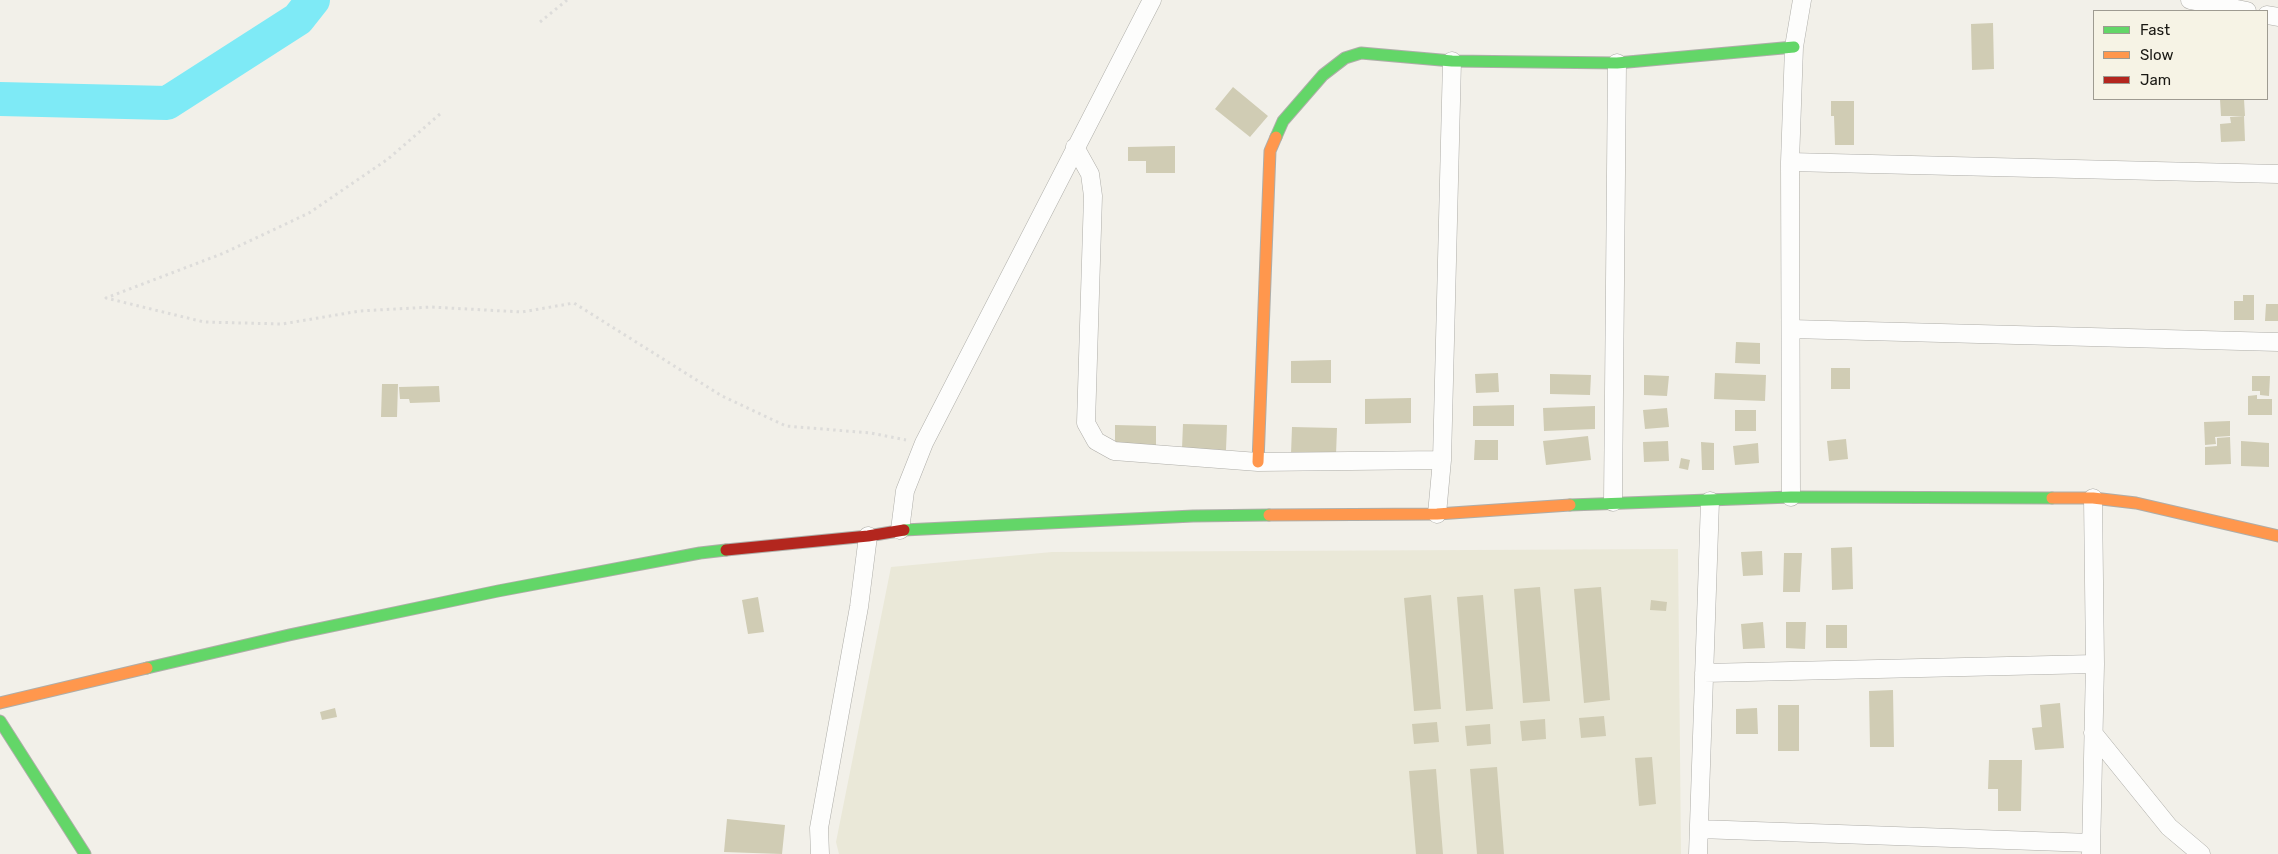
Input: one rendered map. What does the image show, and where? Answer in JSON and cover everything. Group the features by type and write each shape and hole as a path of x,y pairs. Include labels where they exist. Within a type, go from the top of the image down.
{"street":[{"path":"900,530 905,491 924,443 1152,0"},
{"path":"1791,498 1790,162 1794,47 1802,0"},
{"path":"2190,0 2242,10"},
{"path":"1258,462 1270,150 1283,121 1323,75 1345,58 1361,53 1452,61 1617,63 1794,47"},
{"path":"1438,514 1442,460 1452,61"},
{"path":"1613,502 1617,63"},
{"path":"1075,147 1090,174 1093,196 1086,423 1096,441 1114,451 1258,462 1442,460"},
{"path":"1790,162 2278,174"},
{"path":"1791,329 2278,342"},
{"path":"0,703 289,635 700,553 868,536 900,530 1193,516 1438,514 1613,502 1791,498 2093,498 2136,503 2278,536"},
{"path":"1699,829 2091,849 2095,664 2093,498"},
{"path":"1698,854 1710,501"},
{"path":"820,854 819,828 859,607 868,536"},
{"path":"1704,673 2095,664"},
{"path":"0,721 85,854"},
{"path":"2093,733 2168,827 2201,854"}],"path":[{"path":"540,22 567,0"},
{"path":"440,114 388,159 309,212 224,254 106,298 204,322 282,324 360,311 431,308 522,312 574,303 722,396 786,426 871,433 924,443"}],"shaded area":[{"path":"1678,549 1681,854 839,854 836,842 891,567 1052,552"}],"building":[{"path":"1993,23 1994,69 1972,70 1971,24"},
{"path":"1233,87 1268,116 1250,137 1215,109"},
{"path":"2220,100 2244,100 2245,116 2221,116"},
{"path":"1831,101 1854,101 1854,145 1835,145 1834,116 1831,116"},
{"path":"2244,116 2245,141 2221,142 2220,124 2231,123 2230,117"},
{"path":"1175,146 1175,173 1146,173 1146,161 1128,161 1128,147"},
{"path":"2243,295 2254,295 2254,320 2234,320 2234,301 2243,301"},
{"path":"2266,304 2278,304 2278,321 2265,321"},
{"path":"1736,342 1760,343 1760,364 1735,363"},
{"path":"1331,360 1331,383 1291,383 1291,361"},
{"path":"1831,368 1850,368 1850,389 1831,389"},
{"path":"1498,373 1499,392 1476,393 1475,374"},
{"path":"1715,373 1766,375 1765,401 1714,399"},
{"path":"1550,374 1591,375 1590,395 1550,394"},
{"path":"1644,375 1669,376 1667,396 1644,395"},
{"path":"2252,376 2270,376 2269,396 2260,395 2260,391 2252,391"},
{"path":"382,384 398,384 397,417 381,417"},
{"path":"439,386 440,402 410,403 409,399 400,399 399,387"},
{"path":"2257,395 2257,399 2272,399 2272,415 2248,415 2248,396"},
{"path":"1411,398 1411,423 1365,424 1365,399"},
{"path":"1514,405 1514,426 1473,426 1473,406"},
{"path":"1595,406 1595,429 1544,431 1543,408"},
{"path":"1667,408 1669,427 1645,429 1643,410"},
{"path":"1735,410 1756,410 1756,431 1735,431"},
{"path":"2230,421 2230,436 2215,437 2216,444 2205,445 2204,422"},
{"path":"1183,424 1227,425 1226,450 1182,449"},
{"path":"1115,425 1156,426 1156,445 1115,444"},
{"path":"1292,427 1337,428 1336,455 1291,454"},
{"path":"1588,436 1591,460 1546,465 1543,441"},
{"path":"2230,437 2231,464 2205,465 2205,447 2217,446 2217,438"},
{"path":"1846,439 1848,459 1829,461 1827,441"},
{"path":"1475,440 1498,440 1498,460 1474,460"},
{"path":"1668,441 1669,461 1644,462 1643,442"},
{"path":"2241,441 2269,443 2269,467 2241,466"},
{"path":"1701,442 1714,443 1714,470 1702,470"},
{"path":"1758,443 1759,463 1735,465 1733,446"},
{"path":"1681,458 1690,460 1688,470 1679,468"},
{"path":"1852,547 1853,589 1832,590 1831,548"},
{"path":"1762,551 1763,575 1743,576 1741,552"},
{"path":"1784,553 1802,553 1800,592 1783,592"},
{"path":"1540,587 1550,701 1523,703 1514,589"},
{"path":"1601,587 1610,700 1584,703 1574,589"},
{"path":"1431,595 1441,709 1414,711 1404,598"},
{"path":"1483,595 1493,709 1466,711 1457,597"},
{"path":"758,597 764,632 748,634 742,600"},
{"path":"1651,600 1667,602 1666,611 1650,610"},
{"path":"1763,622 1765,648 1743,649 1741,624"},
{"path":"1786,622 1806,622 1805,649 1786,648"},
{"path":"1826,625 1847,625 1847,648 1826,648"},
{"path":"1893,690 1894,747 1870,747 1869,691"},
{"path":"2060,703 2064,748 2035,750 2032,728 2042,727 2040,705"},
{"path":"1778,705 1799,705 1799,751 1778,751"},
{"path":"335,708 337,717 322,720 320,712"},
{"path":"1757,708 1758,734 1736,734 1736,709"},
{"path":"1604,716 1606,736 1581,738 1579,718"},
{"path":"1545,719 1546,739 1522,741 1520,721"},
{"path":"1437,722 1439,742 1414,744 1412,724"},
{"path":"1490,724 1491,744 1467,746 1465,726"},
{"path":"1652,757 1656,804 1639,806 1635,758"},
{"path":"1989,760 2022,760 2021,811 1998,811 1998,789 1988,789"},
{"path":"1497,767 1504,854 1477,854 1470,769"},
{"path":"1436,769 1443,854 1416,854 1409,771"},
{"path":"727,819 785,825 782,854 724,852"}],"waterway":[{"path":"0,99 167,103 298,19 313,0"}],"traffic: fast":[{"path":"1276,137 1283,121 1323,75 1345,58 1361,53 1452,61 1617,63 1794,47"},
{"path":"1570,505 1791,497 2052,498"},
{"path":"904,530 1193,516 1269,515"},
{"path":"147,668 289,635 498,591 700,553 726,550"},
{"path":"0,721 85,854"}],"traffic: slow":[{"path":"1258,462 1270,151 1276,137"},
{"path":"2052,498 2093,498 2136,503 2278,536"},
{"path":"1269,515 1437,514 1570,505"},
{"path":"0,703 147,668"}],"traffic: jam":[{"path":"726,550 868,536 904,530"}]}
